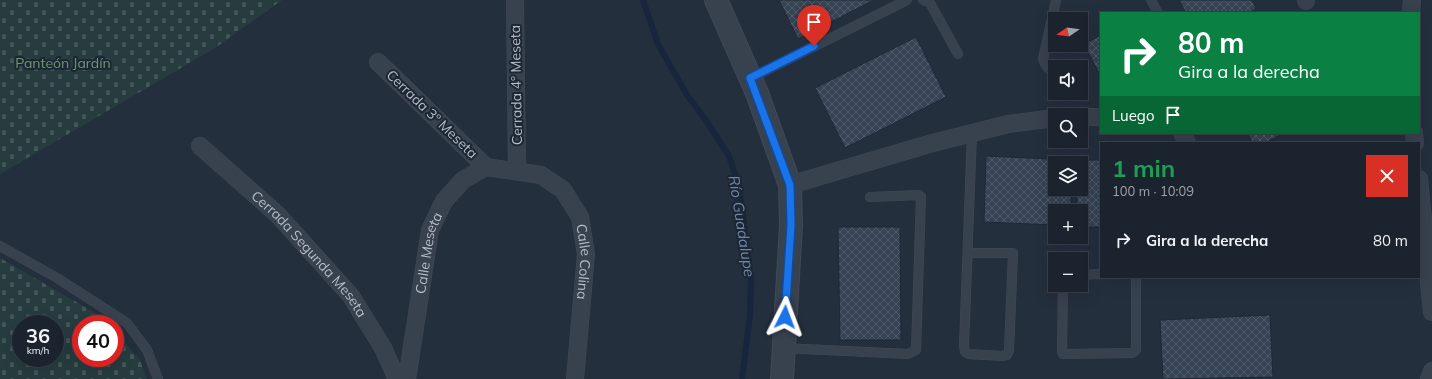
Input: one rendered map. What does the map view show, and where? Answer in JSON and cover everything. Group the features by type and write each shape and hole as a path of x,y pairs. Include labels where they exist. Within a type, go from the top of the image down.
{"street":[{"name":"Cerrada 4º Meseta","path":"511,170 515,0"},
{"path":"716,0 750,78 790,185 791,225 782,379"},
{"path":"1411,12 1412,0"},
{"name":"Cerrada 3º Meseta","path":"378,62 486,167"},
{"path":"1088,117 1100,117"},
{"path":"790,185 1008,124 1048,119"},
{"name":"Cerrada Segunda Meseta","path":"200,146 278,215 351,296 383,348 397,379"},
{"path":"486,167 511,170"},
{"name":"Calle Meseta","path":"407,379 430,230 444,201 463,180 486,167"},
{"name":"Calle Colina","path":"511,170 541,175 563,190 580,217 586,254 575,379"},
{"path":"1420,189 1432,312"},
{"path":"1429,379 1432,371"}],"lane":[{"path":"750,78 907,0"},
{"path":"923,0 930,3 958,54"},
{"path":"1048,69 1045,66 1043,59 1056,0"},
{"path":"1151,0 1157,12"},
{"path":"968,253 1012,253 1009,351 1007,355 969,354 965,352 964,346 972,134"},
{"path":"784,348 908,354 916,350 921,197 919,195 870,197"},
{"path":"0,246 57,278 127,323 148,350 158,379"},
{"path":"1088,275 1100,274"},
{"path":"1063,292 1062,350 1064,354 1132,354 1136,350 1136,278"}],"green space":[{"name":"Panteón Jardín","path":"0,0 282,0 215,48 0,174"},
{"path":"0,258 99,315 72,315 72,367 124,367 124,341 140,360 147,379 0,379"}],"building":[{"path":"779,0 874,0 798,39"},
{"path":"1179,0 1252,0 1256,9 1250,12 1185,12"},
{"path":"1100,36 1100,75 1088,52 1088,42"},
{"path":"916,37 946,97 845,148 815,88"},
{"path":"1248,134 1282,134 1267,142 1252,142"},
{"path":"986,156 1048,159 1048,196 1071,196 1071,204 1048,204 1048,225 984,222"},
{"path":"1088,160 1100,160 1100,227 1088,227 1088,204 1077,204 1077,196 1088,196"},
{"path":"838,227 900,227 901,340 840,340"},
{"path":"1270,315 1273,377 1163,379 1160,320"}],"waterway":[{"name":"Río Guadalupe","path":"643,0 658,44 687,95 705,119 729,156 739,186 751,280 750,315 742,379"}],"route":[{"path":"785,317 791,225 790,185 757,93 750,78 814,46"}]}
